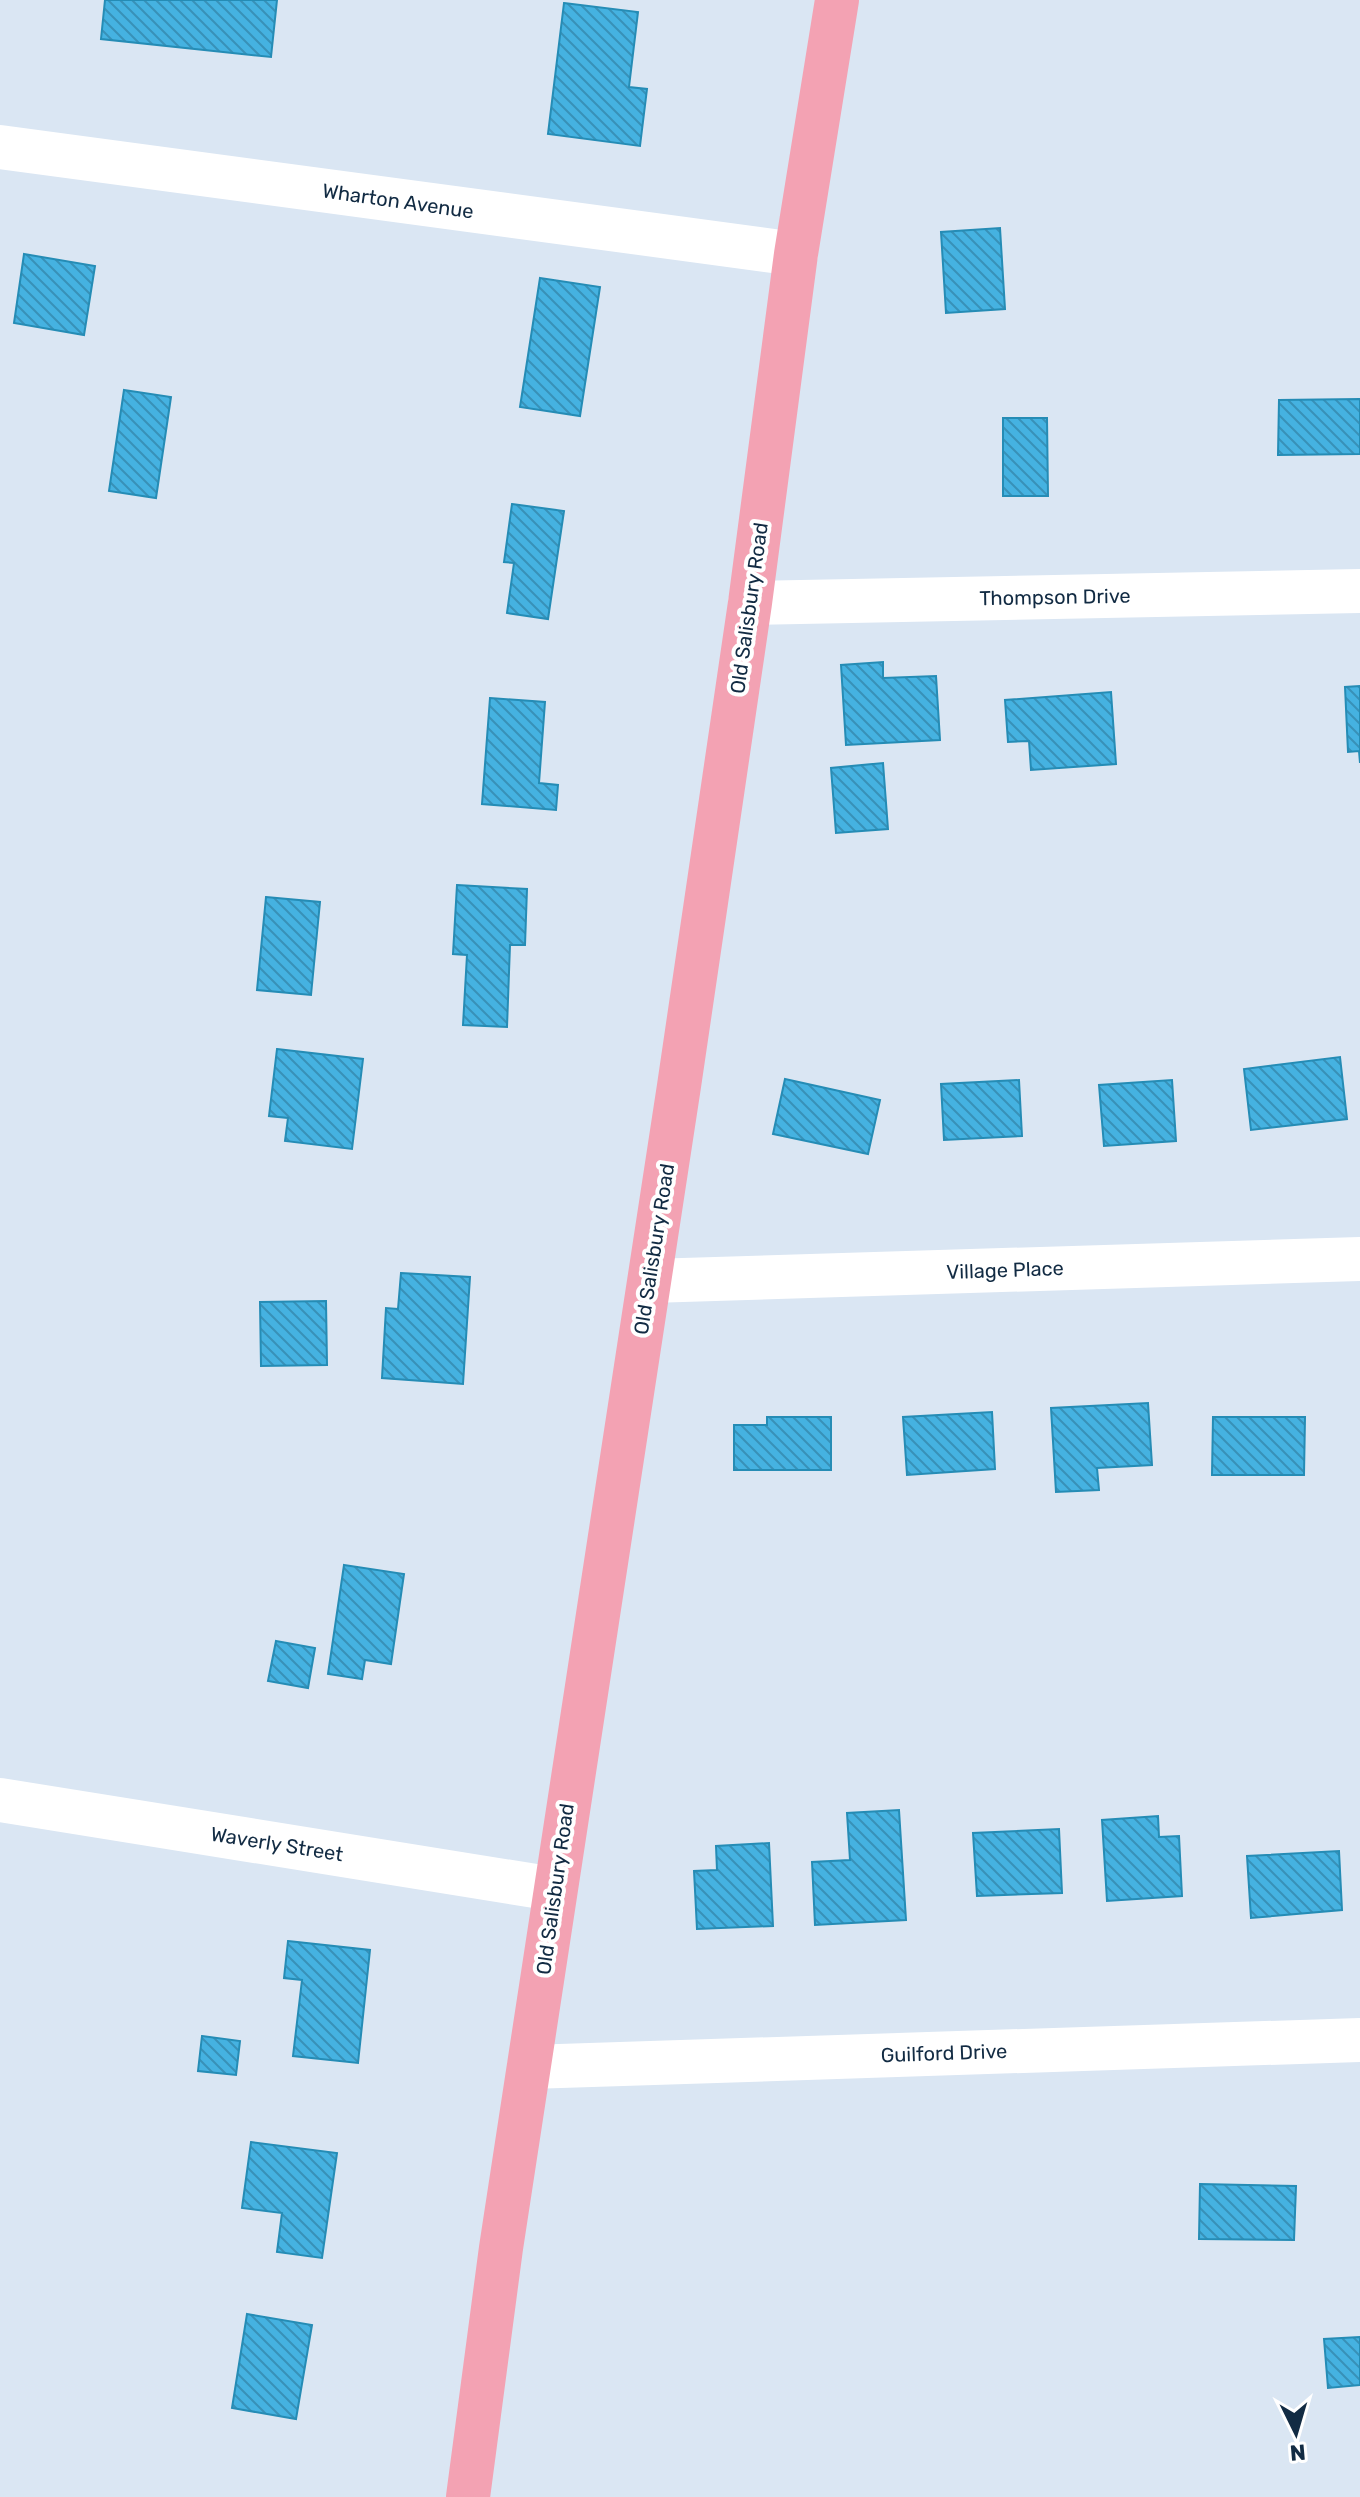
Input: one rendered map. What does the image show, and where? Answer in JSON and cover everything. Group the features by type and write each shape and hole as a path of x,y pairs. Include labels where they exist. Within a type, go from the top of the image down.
{"main road":[{"name":"Old Salisbury Road","path":"468,2497 554,1889 650,1281 750,603 796,254 837,0"}],"street":[{"name":"Wharton Avenue","path":"0,147 796,254"},
{"name":"Thompson Drive","path":"750,603 1360,591"},
{"name":"Village Place","path":"650,1281 1360,1259"},
{"name":"Waverly Street","path":"0,1800 554,1889"},
{"name":"Guilford Drive","path":"529,2067 1360,2040"}],"building":[{"path":"105,0 277,0 271,57 101,39"},
{"path":"564,3 638,12 629,87 647,89 640,146 548,134"},
{"path":"1000,228 1005,309 946,313 941,232"},
{"path":"24,254 95,266 84,335 14,323"},
{"path":"540,278 600,287 580,416 520,407"},
{"path":"124,390 171,397 156,498 109,491"},
{"path":"1360,399 1360,454 1278,455 1279,400"},
{"path":"1003,418 1047,418 1048,496 1003,496"},
{"path":"512,504 564,511 548,619 507,613 514,563 504,562"},
{"path":"883,662 883,678 936,676 940,740 846,745 841,665"},
{"path":"1360,686 1360,763 1359,751 1348,752 1345,687"},
{"path":"1111,692 1116,764 1031,770 1029,741 1008,742 1005,700"},
{"path":"490,698 545,702 539,783 558,785 556,810 482,804"},
{"path":"883,763 888,829 836,833 831,768"},
{"path":"457,885 527,889 525,945 510,945 507,1027 463,1025 467,955 453,954"},
{"path":"266,897 320,902 311,995 257,990"},
{"path":"277,1049 363,1059 352,1149 285,1141 288,1118 269,1116"},
{"path":"1340,1057 1347,1119 1251,1130 1244,1069"},
{"path":"785,1079 880,1100 868,1154 773,1134"},
{"path":"1019,1080 1022,1136 944,1140 941,1084"},
{"path":"1172,1080 1176,1141 1104,1146 1099,1085"},
{"path":"401,1273 470,1277 463,1384 382,1378 386,1308 398,1309"},
{"path":"326,1301 327,1365 261,1366 260,1302"},
{"path":"1148,1403 1152,1465 1097,1468 1099,1490 1056,1492 1051,1408"},
{"path":"992,1412 995,1469 907,1475 903,1417"},
{"path":"767,1417 831,1417 831,1470 734,1470 734,1425 767,1425"},
{"path":"1213,1417 1305,1417 1304,1475 1212,1475"},
{"path":"344,1565 404,1574 391,1664 365,1660 362,1679 328,1674"},
{"path":"276,1641 315,1648 308,1688 268,1681"},
{"path":"899,1810 906,1920 815,1925 812,1862 850,1860 847,1813"},
{"path":"1158,1816 1159,1837 1179,1836 1182,1896 1107,1901 1102,1820"},
{"path":"1059,1829 1062,1893 977,1896 973,1833"},
{"path":"769,1843 773,1926 697,1929 694,1871 717,1870 716,1846"},
{"path":"1339,1851 1342,1910 1251,1918 1247,1856"},
{"path":"288,1941 370,1950 358,2063 293,2056 302,1980 284,1978"},
{"path":"202,2036 240,2041 236,2075 198,2071"},
{"path":"251,2142 337,2153 322,2258 277,2252 282,2213 242,2208"},
{"path":"1200,2184 1296,2186 1294,2240 1199,2239"},
{"path":"247,2314 312,2325 296,2419 232,2408"},
{"path":"1360,2337 1360,2385 1328,2388 1324,2339"}]}
